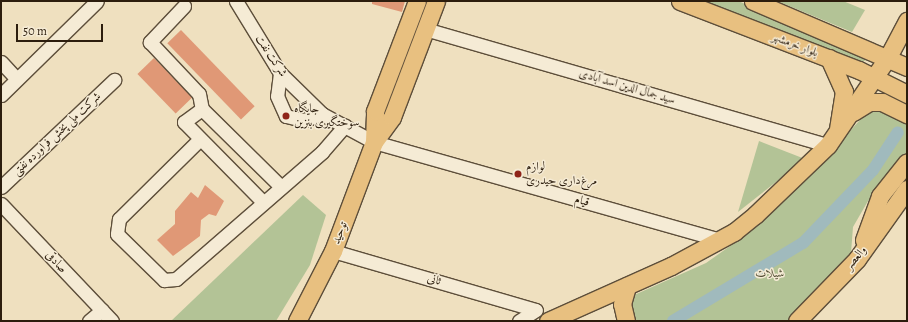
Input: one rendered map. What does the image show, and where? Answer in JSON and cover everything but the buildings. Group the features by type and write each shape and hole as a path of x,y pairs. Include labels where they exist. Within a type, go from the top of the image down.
{"main road":[{"name":"توحید","path":"374,142 375,111 417,1"},
{"name":"توحید","path":"297,321 333,250 374,142 392,117 436,1"},
{"name":"بلوار خرمشهر","path":"680,1 829,58 875,77 907,94"},
{"name":"بلوار خرمشهر","path":"753,1 888,57 907,67"},
{"path":"542,316 575,306 627,286 720,240 761,210 833,138 851,114 888,57 907,21"},
{"path":"829,58 844,91 833,138"},
{"path":"851,114 869,102 882,102 907,114"},
{"path":"857,259 880,196 907,162"},
{"name":"والعصر","path":"797,321 857,259 907,189"},
{"path":"626,321 622,304 627,286"}],"street":[{"path":"1,95 97,1"},
{"name":"شرکت نفت","path":"236,1 280,73 322,114 374,142"},
{"path":"184,6 150,42 199,94 202,108 280,186"},
{"name":"سید جمال الدین اسد آبادی","path":"425,29 833,138"},
{"path":"1,62 17,79"},
{"path":"280,73 277,96 286,116 304,120 322,114"},
{"name":"شرکت ملی پخش فراورده نفتی","path":"1,187 114,80"},
{"path":"202,108 184,122 262,201"},
{"path":"200,139 119,219 116,234 164,280 176,279 262,201 322,152 345,126"},
{"name":"قیام","path":"374,142 720,240"},
{"name":"صادقی","path":"1,204 112,321"},
{"name":"ثانی","path":"333,250 542,316"},
{"path":"89,321 102,310"},
{"path":"519,321 542,316"}],"green space":[{"path":"695,1 738,1 855,48 864,54 866,60 860,63"},
{"path":"777,1 843,1 865,10 852,32"},
{"name":"شیلات","path":"882,107 907,120 907,152 868,201 853,227 851,253 790,321 634,321 632,296 706,263 740,239 797,189 870,109"},
{"path":"759,141 805,159 738,212"},
{"path":"303,195 326,215 310,265 276,321 171,321"}],"waterway":[{"path":"673,321 803,243 873,170 898,132"}],"place":[{"name":"جایگاه سوختگیرى بنزین","path":"286,116"},
{"name":"لوازم مرغ‌داری حیدری","path":"518,174"}]}
